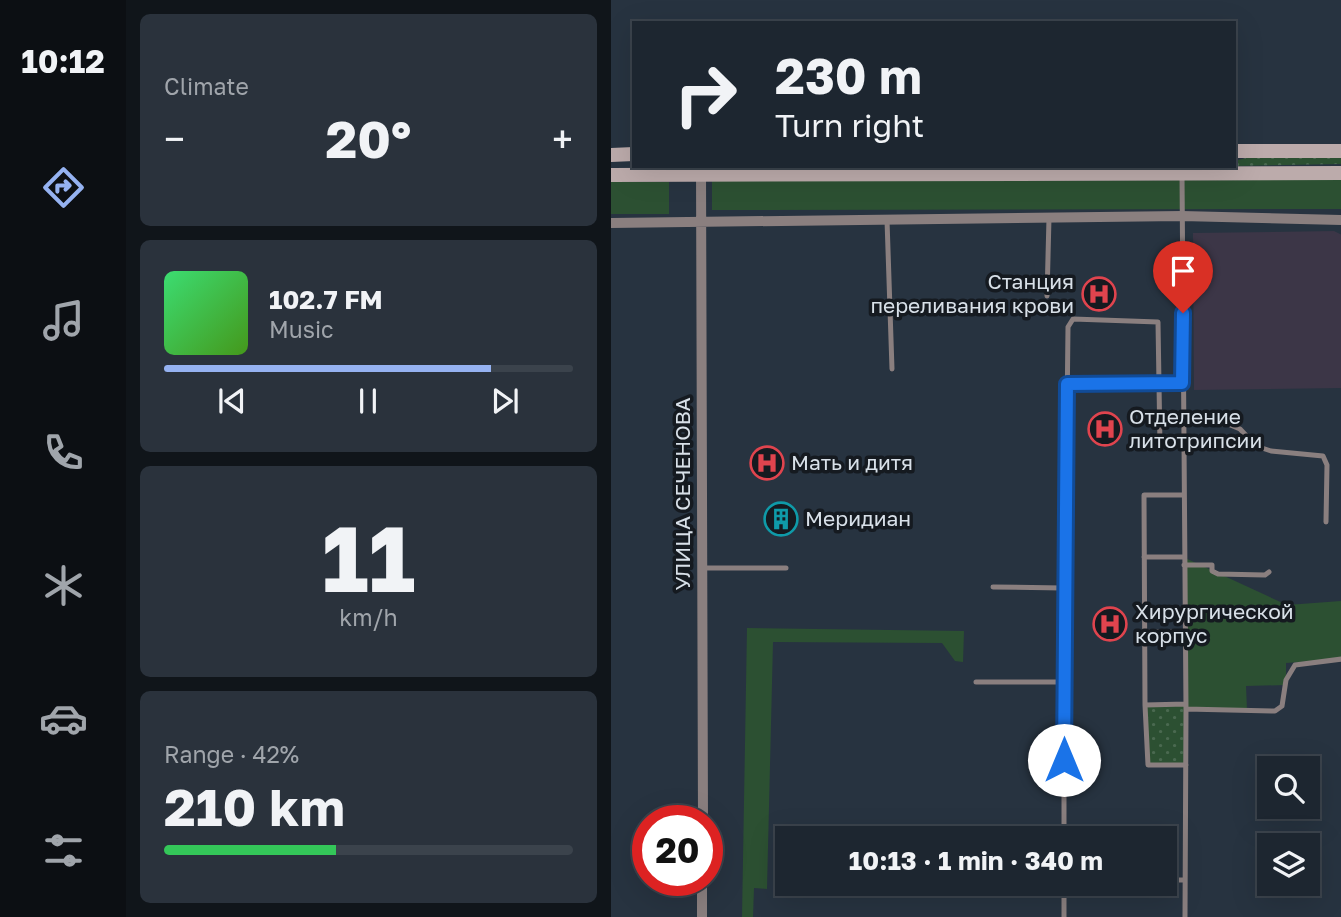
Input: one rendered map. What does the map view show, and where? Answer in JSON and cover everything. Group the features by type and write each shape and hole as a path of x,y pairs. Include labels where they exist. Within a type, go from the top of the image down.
{"main road":[{"path":"1236,151 1341,151"},
{"path":"611,155 632,155"},
{"path":"611,175 701,171 1341,173"}],"street":[{"name":"УЛИЦА СЕЧЕНОВА","path":"701,171 703,805"},
{"path":"611,223 1182,216 1341,220"},
{"path":"702,896 702,917"}],"lane":[{"path":"1182,172 1185,917"},
{"path":"1047,296 1049,218"},
{"path":"887,220 892,369"},
{"path":"1064,826 1063,588 1068,327 1073,319 1158,322 1160,446"},
{"path":"1067,384 1182,383"},
{"path":"1182,422 1228,424 1240,429 1256,446 1271,451 1323,456 1327,465 1326,522"},
{"path":"1182,495 1144,495 1145,705 1148,765 1186,765"},
{"path":"1144,557 1183,557"},
{"path":"1184,565 1212,565 1212,571 1218,574 1265,575 1269,572"},
{"path":"703,568 786,568"},
{"path":"993,587 1063,588"},
{"path":"1144,632 1185,632"},
{"path":"1145,705 1275,711 1282,706 1286,680 1295,665 1341,659"},
{"path":"976,682 1064,682"},
{"path":"1177,880 1185,880"},
{"path":"1064,896 1064,917"}],"shaded area":[{"path":"1334,231 1342,235 1341,388 1194,390 1193,233"}],"green space":[{"path":"1342,157 1341,164 1236,166 1236,160 1246,158"},
{"path":"1342,180 1341,209 712,210 712,181"},
{"path":"611,182 669,182 669,214 611,214"},
{"path":"1183,557 1287,605 1341,601 1341,659 1286,663 1286,685 1246,686 1247,710 1186,709"},
{"path":"747,628 964,631 963,662 955,661 942,643 773,642 767,889 754,888 753,917 742,917"},
{"path":"1186,704 1186,765 1148,765 1145,705"}],"place":[{"name":"Станция переливания крови","path":"1099,294"},
{"name":"Отделение литотрипсии","path":"1105,429"},
{"name":"Мать и дитя","path":"767,463"},
{"name":"Меридиан","path":"781,519"},
{"name":"Хирургической корпус","path":"1110,624"}],"route":[{"path":"1064,760 1063,588 1067,384 1182,383 1183,313"}]}
